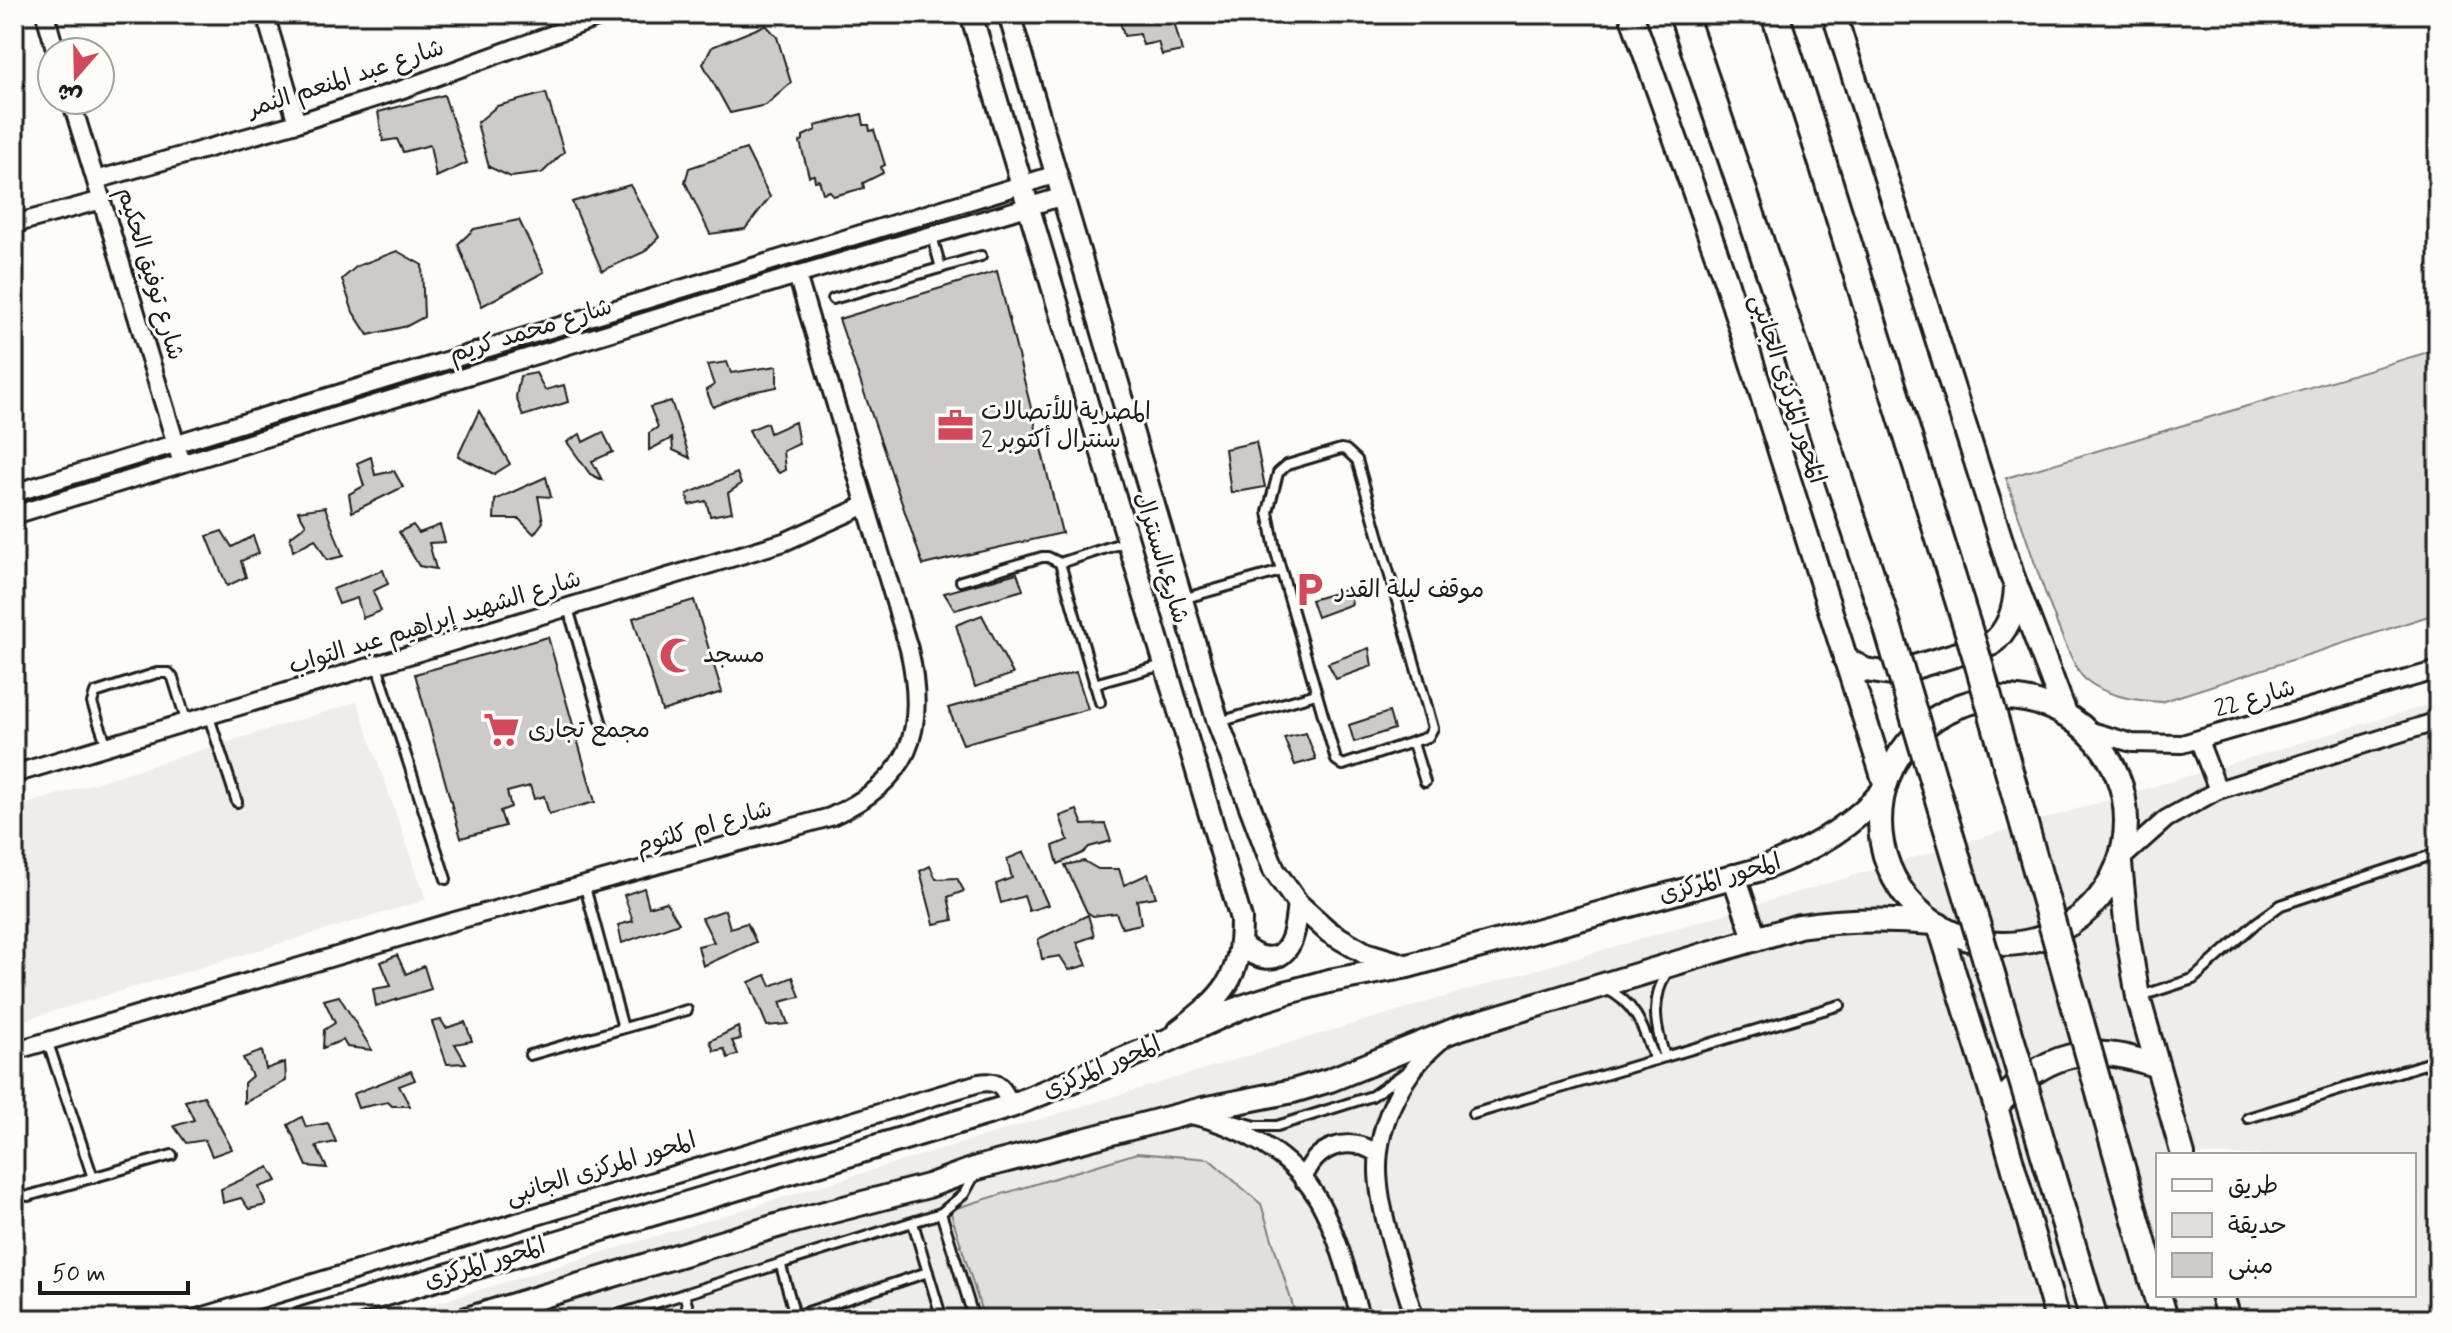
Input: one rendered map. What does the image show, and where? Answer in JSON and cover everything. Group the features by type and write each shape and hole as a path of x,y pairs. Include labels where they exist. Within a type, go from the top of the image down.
{"highway":[{"path":"1683,14 1884,615 2094,1319"},
{"path":"1775,14 1977,658 2156,1291"},
{"path":"2158,1297 2164,1319"}],"main road":[{"name":"المحور المركزى الجانبى","path":"1631,14 1725,278 1884,787"},
{"path":"1834,14 2016,584 2075,722 2110,760 2121,788 2126,818 2119,861 2111,879 2087,911 2071,923 2035,939 1995,943 1957,934 1937,924 1903,893 1888,864 1880,833 1884,787 1894,763 1921,729 1959,706 1981,700 2003,698 2036,703 2075,722"},
{"path":"1845,659 1865,670 1891,674 1991,644 2001,637 2008,624 2016,584"},
{"name":"المحور المركزى","path":"303,1319 1011,1106 1242,1007 1285,993 1408,966 1782,862 1826,839 1868,809 1884,787"},
{"path":"2119,861 2138,997 2182,1153"},
{"path":"1734,876 1755,938"},
{"name":"المحور المركزى","path":"467,1319 783,1224 928,1186 977,1168 1194,1112 1318,1084 1457,1029 1799,926 1844,919 1889,919 1937,924"},
{"path":"1937,924 1996,1107 2057,1319"},
{"path":"1996,1107 2016,1084 2041,1067 2069,1056 2099,1052 2129,1055 2157,1066"},
{"path":"2223,1297 2229,1319"}],"street":[{"path":"45,14 51,36"},
{"path":"265,14 297,123"},
{"name":"شارع عبد المنعم النمر","path":"96,180 297,123 403,89 608,14"},
{"name":"شارع السنترال","path":"971,14 1241,919 1241,944 1227,984 1214,1003 1160,1044"},
{"name":"شارع السنترال","path":"1009,14 1218,722 1274,870 1298,904 1321,926 1347,944 1385,961 1408,966"},
{"name":"شارع توفيق الحكيم","path":"76,116 182,463"},
{"name":"شارع محمد كريم","path":"14,493 1057,174"},
{"name":"شارع محمد كريم","path":"14,515 1064,196"},
{"path":"14,224 102,200"},
{"name":"شارع ام كلثوم","path":"14,1051 455,921 830,817 859,804 887,782 907,753 917,719 917,684 797,275"},
{"name":"شارع الشهيد إبراهيم عبد التواب","path":"14,774 784,542 866,505"},
{"name":"شارع 22","path":"2075,722 2116,740 2149,745 2199,741 2438,670"},
{"path":"2119,861 2166,819 2218,790 2436,723"},
{"path":"2199,741 2218,790"},
{"path":"1241,944 1261,958 1276,957 1292,940 1298,904"},
{"path":"1415,1319 1380,1193 1378,1154 1389,1114 1410,1075 1457,1029"},
{"name":"المحور المركزى الجانبى","path":"194,1319 979,1083 997,1083 1004,1088 1011,1106"},
{"path":"1194,1112 1243,1133 1277,1155 1303,1180 1319,1201 1342,1257 1361,1319"},
{"path":"1303,1180 1312,1161 1338,1144 1359,1144 1378,1154"}],"lane":[{"path":"932,235 941,268"},
{"path":"833,299 981,256"},
{"path":"1341,449 1357,460 1433,728 1428,737 1413,743 1339,764 1316,694 1281,571 1268,512 1278,473 1287,465 1341,449"},
{"path":"961,581 1042,557 1060,563 1129,541"},
{"path":"1060,563 1100,702"},
{"path":"1182,599 1281,571"},
{"path":"568,608 603,728"},
{"path":"1094,684 1166,664"},
{"path":"377,666 446,879"},
{"path":"107,747 92,697 100,690 163,672 169,673 187,723"},
{"path":"1218,722 1316,694"},
{"path":"209,717 237,802"},
{"path":"1413,743 1425,782"},
{"path":"2138,997 2193,979 2281,905 2438,853"},
{"path":"585,887 623,1028"},
{"path":"1665,1057 1657,1032 1656,1003 1665,975 1673,963"},
{"path":"1598,986 1611,991 1632,1007 1655,1060"},
{"path":"1473,1114 1840,1005"},
{"path":"530,1055 687,1010"},
{"path":"1194,1112 1247,1124 1277,1126 1380,1092 1410,1066 1426,1040"},
{"path":"48,1043 93,1178"},
{"path":"2248,1118 2438,1060"},
{"path":"28,1196 172,1155"},
{"path":"605,1319 781,1266 941,1213 964,1194 977,1168"},
{"path":"941,1213 974,1319"},
{"path":"913,1223 942,1319"},
{"path":"781,1266 793,1318 928,1272"},
{"path":"684,1294 691,1319"}],"shaded area":[{"path":"357,702 426,900 14,1023 14,808"},
{"path":"2438,702 2438,1319 384,1319 1293,1042"}],"green space":[{"path":"2438,349 2438,613 2161,702 2112,694 2085,679 2076,667 2054,617 2006,478"},
{"path":"1137,1153 1209,1159 1261,1204 1297,1319 984,1319 950,1210"}],"building":[{"path":"1118,14 1172,14 1182,51 1162,55 1158,42 1143,45 1140,34 1124,36"},
{"path":"766,25 777,37 791,83 766,105 730,113 703,64 712,47"},
{"path":"546,93 564,152 542,173 511,177 489,167 477,123 497,106"},
{"path":"444,95 467,163 436,177 430,145 403,152 397,139 383,141 378,112"},
{"path":"862,114 864,125 869,125 870,131 874,130 885,165 881,167 883,173 863,183 864,188 833,196 830,191 823,193 819,180 815,181 814,175 809,176 800,142 803,136 816,130 815,126"},
{"path":"746,149 770,197 745,229 710,234 685,182 689,168"},
{"path":"630,185 659,237 644,252 602,271 572,202"},
{"path":"519,220 544,272 482,306 458,244 474,229"},
{"path":"397,251 422,265 424,317 407,326 368,335 353,312 342,279 357,266"},
{"name":"المصرية للأتصالات سنترال أكتوبر 2","path":"997,271 1062,533 923,565 839,319"},
{"path":"727,362 731,373 777,366 777,387 751,392 713,407 706,390 714,385 707,365"},
{"path":"536,373 545,390 564,385 568,402 523,416 516,397 520,376"},
{"path":"671,401 690,458 673,450 672,438 649,450 649,433 658,427 650,407"},
{"path":"479,411 510,464 494,474 458,456"},
{"path":"795,422 799,444 783,451 785,470 779,473 760,452 749,430 767,423 770,433"},
{"path":"603,432 613,452 592,461 602,480 590,474 567,442 580,434 583,442"},
{"path":"1256,442 1265,487 1231,493 1225,449"},
{"path":"371,457 375,475 394,471 403,487 352,512 349,494 364,486 357,463"},
{"path":"737,473 741,484 728,493 732,512 710,516 706,501 689,505 687,494"},
{"path":"546,477 551,497 538,496 543,522 534,534 519,519 494,519 495,500"},
{"path":"325,507 343,556 327,560 315,539 293,551 290,537 306,525 298,511"},
{"path":"413,525 419,533 440,525 445,542 429,543 436,569 419,566 399,532"},
{"path":"222,531 232,547 253,536 259,553 241,561 246,577 227,586 207,536"},
{"path":"383,570 388,584 373,591 381,611 363,618 357,598 339,604 333,589"},
{"path":"1017,573 1023,590 955,610 944,593"},
{"path":"1349,589 1352,604 1317,617 1311,600"},
{"name":"مسجد","path":"694,600 722,692 662,711 633,618"},
{"path":"982,615 1013,674 975,687 956,625"},
{"name":"مجمع تجارى","path":"548,637 595,802 549,814 544,796 534,799 530,786 507,792 511,807 500,811 505,826 461,838 415,674"},
{"path":"1369,648 1372,666 1336,679 1328,663"},
{"path":"1076,672 1088,709 963,744 948,708"},
{"path":"1389,712 1394,729 1354,742 1349,725"},
{"path":"1306,733 1316,759 1295,765 1284,738"},
{"path":"1077,810 1083,825 1105,824 1111,841 1089,847 1058,864 1053,846 1068,840 1060,816"},
{"path":"1024,852 1048,905 1029,911 1024,896 1001,903 996,884 1012,878 1007,859"},
{"path":"1084,861 1098,869 1119,869 1124,885 1148,874 1156,897 1137,900 1141,924 1122,928 1116,913 1093,916 1087,912 1065,865"},
{"path":"930,866 936,879 957,878 964,891 948,897 953,920 934,924 920,871"},
{"path":"644,888 649,907 666,902 679,923 622,943 618,925 633,921 624,895"},
{"path":"725,910 730,928 747,923 756,942 703,966 698,946 714,942 702,918"},
{"path":"1088,915 1094,936 1077,942 1087,965 1069,970 1060,956 1042,959 1038,939"},
{"path":"397,955 406,974 424,966 431,989 376,1006 373,989 391,986 381,962"},
{"path":"766,975 771,986 793,977 800,997 780,1002 788,1024 767,1026 749,982"},
{"path":"339,996 372,1050 347,1047 343,1040 323,1048 324,1030 335,1023 324,1000"},
{"path":"441,1020 446,1028 465,1022 472,1041 455,1044 466,1063 447,1064 432,1022"},
{"path":"738,1027 741,1039 732,1041 738,1054 728,1058 724,1049 714,1051 710,1041"},
{"path":"262,1051 266,1069 285,1062 286,1081 244,1103 244,1083 252,1076 243,1058"},
{"path":"411,1071 415,1080 399,1086 410,1106 392,1106 388,1102 358,1108 353,1094"},
{"path":"204,1096 232,1149 212,1156 205,1140 186,1143 174,1126 194,1120 185,1101"},
{"path":"302,1117 306,1127 328,1123 336,1142 316,1146 327,1168 307,1166 288,1125"},
{"path":"269,1167 277,1181 259,1187 266,1205 249,1209 241,1198 223,1203 221,1189"}],"place":[{"name":"المصرية للأتصالات سنترال أكتوبر 2","path":"955,426"},
{"name":"موقف ليلة القدر","path":"1310,590"},
{"name":"مسجد","path":"677,655"},
{"name":"مجمع تجارى","path":"502,730"}]}
